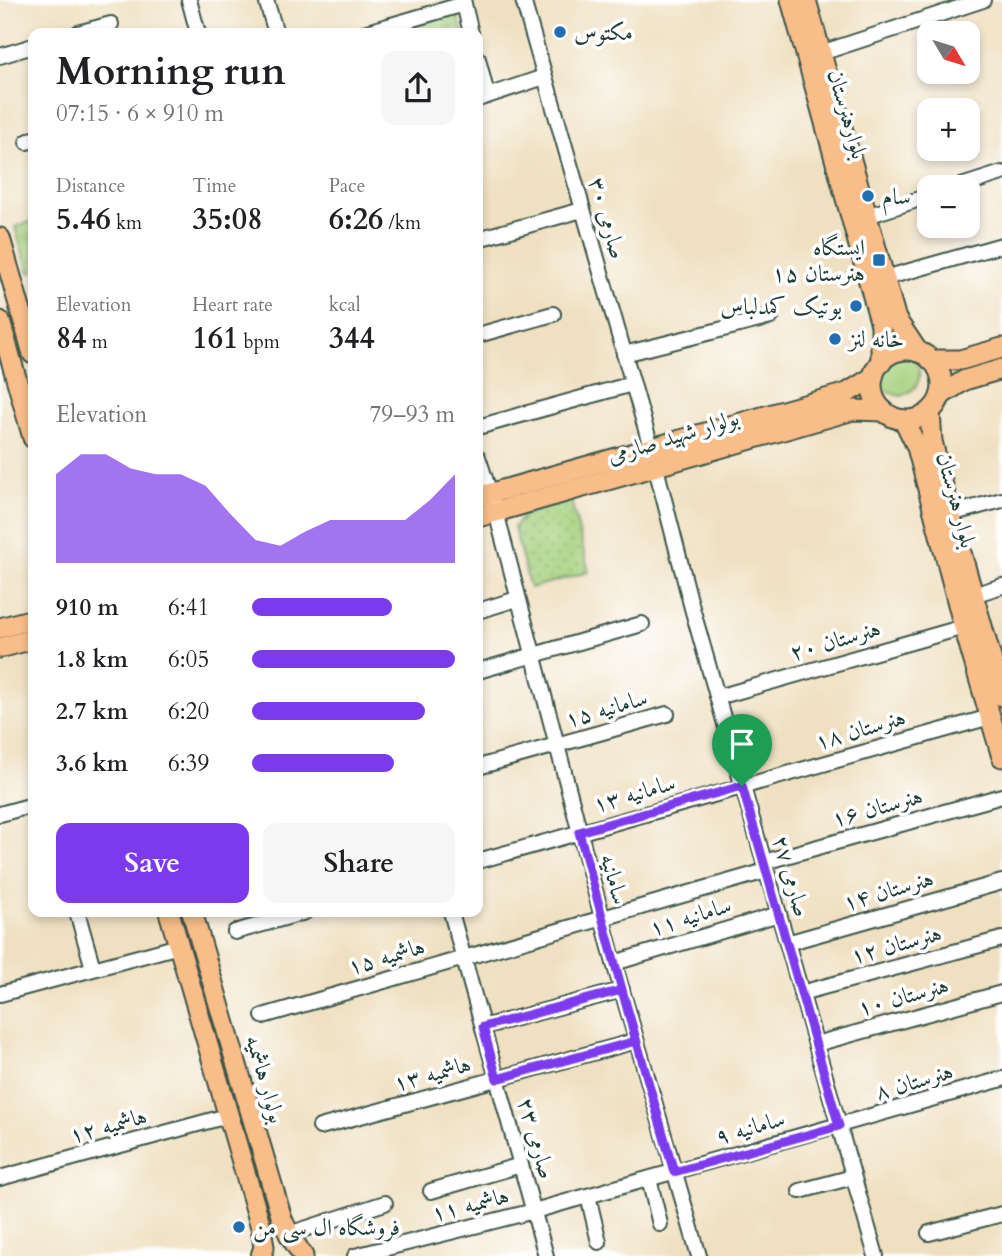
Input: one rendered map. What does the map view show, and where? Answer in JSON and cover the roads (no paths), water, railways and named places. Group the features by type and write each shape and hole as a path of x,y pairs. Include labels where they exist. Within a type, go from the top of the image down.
{"main road":[{"name":"بلوارهنرستان","path":"791,0 881,325 877,370"},
{"name":"بلوارهنرستان","path":"806,0 896,319 925,356"},
{"path":"0,238 4,262 28,338"},
{"path":"0,321 28,420"},
{"path":"1002,348 960,360 898,352 877,370 874,396 884,411 904,420 922,417 935,403 965,380 1002,369"},
{"path":"925,356 941,376 935,403"},
{"name":"بولوار شهید صارمی","path":"485,505 651,447 847,393 877,370"},
{"name":"بلوار هنرستان","path":"935,403 932,441 1002,696"},
{"name":"بولوار شهید صارمی","path":"485,505 656,468 853,410 884,411"},
{"name":"بلوار هنرستان","path":"904,420 918,447 964,627 1002,757"},
{"path":"0,628 28,620"},
{"path":"0,648 28,640"},
{"name":"بولوار هاشمیه","path":"170,917 261,1227 264,1247 261,1256"},
{"name":"بولوار هاشمیه","path":"193,917 263,1156 300,1248"},
{"path":"196,1004 218,999"}],"street":[{"path":"189,0 197,28"},
{"path":"266,0 274,28"},
{"name":"صارمی ۳۰","path":"523,0 651,447"},
{"path":"821,53 983,0"},
{"path":"380,28 463,2 470,28"},
{"path":"96,28 111,24"},
{"path":"0,56 28,48"},
{"path":"483,97 544,77"},
{"path":"980,180 1002,173"},
{"path":"867,216 917,200"},
{"path":"483,238 582,210"},
{"path":"885,278 1002,245"},
{"path":"483,334 553,314"},
{"path":"624,354 771,317"},
{"path":"483,426 632,383"},
{"name":"صارمی ۲۷","path":"656,468 742,786 876,1256"},
{"path":"950,514 1002,500"},
{"name":"سامانیه","path":"485,505 517,599 614,963 699,1256"},
{"path":"973,595 1002,586"},
{"path":"483,609 517,599"},
{"path":"483,670 642,624"},
{"name":"هنرستان ۲۰","path":"718,698 964,627"},
{"name":"سامانیه ۱۵","path":"483,766 667,715"},
{"name":"هنرستان ۱۸","path":"742,786 990,717"},
{"name":"سامانیه ۱۳","path":"483,860 742,786"},
{"name":"هنرستان ۱۶","path":"602,918 1002,796"},
{"path":"0,814 28,806"},
{"name":"هنرستان ۱۴","path":"787,943 1002,882"},
{"name":"سامانیه ۱۱","path":"614,963 779,914"},
{"path":"78,917 93,968"},
{"path":"235,932 288,917"},
{"name":"صارمی ۲۳","path":"452,917 546,1256"},
{"name":"هاشمیه ۱۵","path":"263,1016 602,918"},
{"name":"هنرستان ۱۲","path":"801,993 1002,939"},
{"path":"0,994 179,946"},
{"path":"483,1027 622,990"},
{"name":"هنرستان ۱۰","path":"816,1044 1002,993"},
{"name":"هاشمیه ۱۳","path":"320,1127 636,1041"},
{"name":"هنرستان ۸","path":"839,1126 1002,1079"},
{"name":"هاشمیه ۱۲","path":"0,1178 227,1116"},
{"name":"سامانیه ۹","path":"674,1172 839,1126"},
{"path":"430,1191 521,1165"},
{"name":"هاشمیه ۱۱","path":"357,1256 674,1172"},
{"path":"800,1191 853,1177"},
{"path":"649,1179 660,1224"},
{"path":"588,1196 599,1242"},
{"path":"300,1248 386,1203"},
{"path":"929,1233 1002,1214"}],"place":[{"name":"مکتوس","path":"560,32"},
{"name":"سام","path":"868,196"},
{"name":"ایستگاه هنرستان ۱۵","path":"879,260"},
{"name":"بوتیک کمدلباس","path":"856,306"},
{"name":"خانه لنز","path":"835,339"},
{"name":"فروشگاه ال سی من","path":"239,1227"}]}
